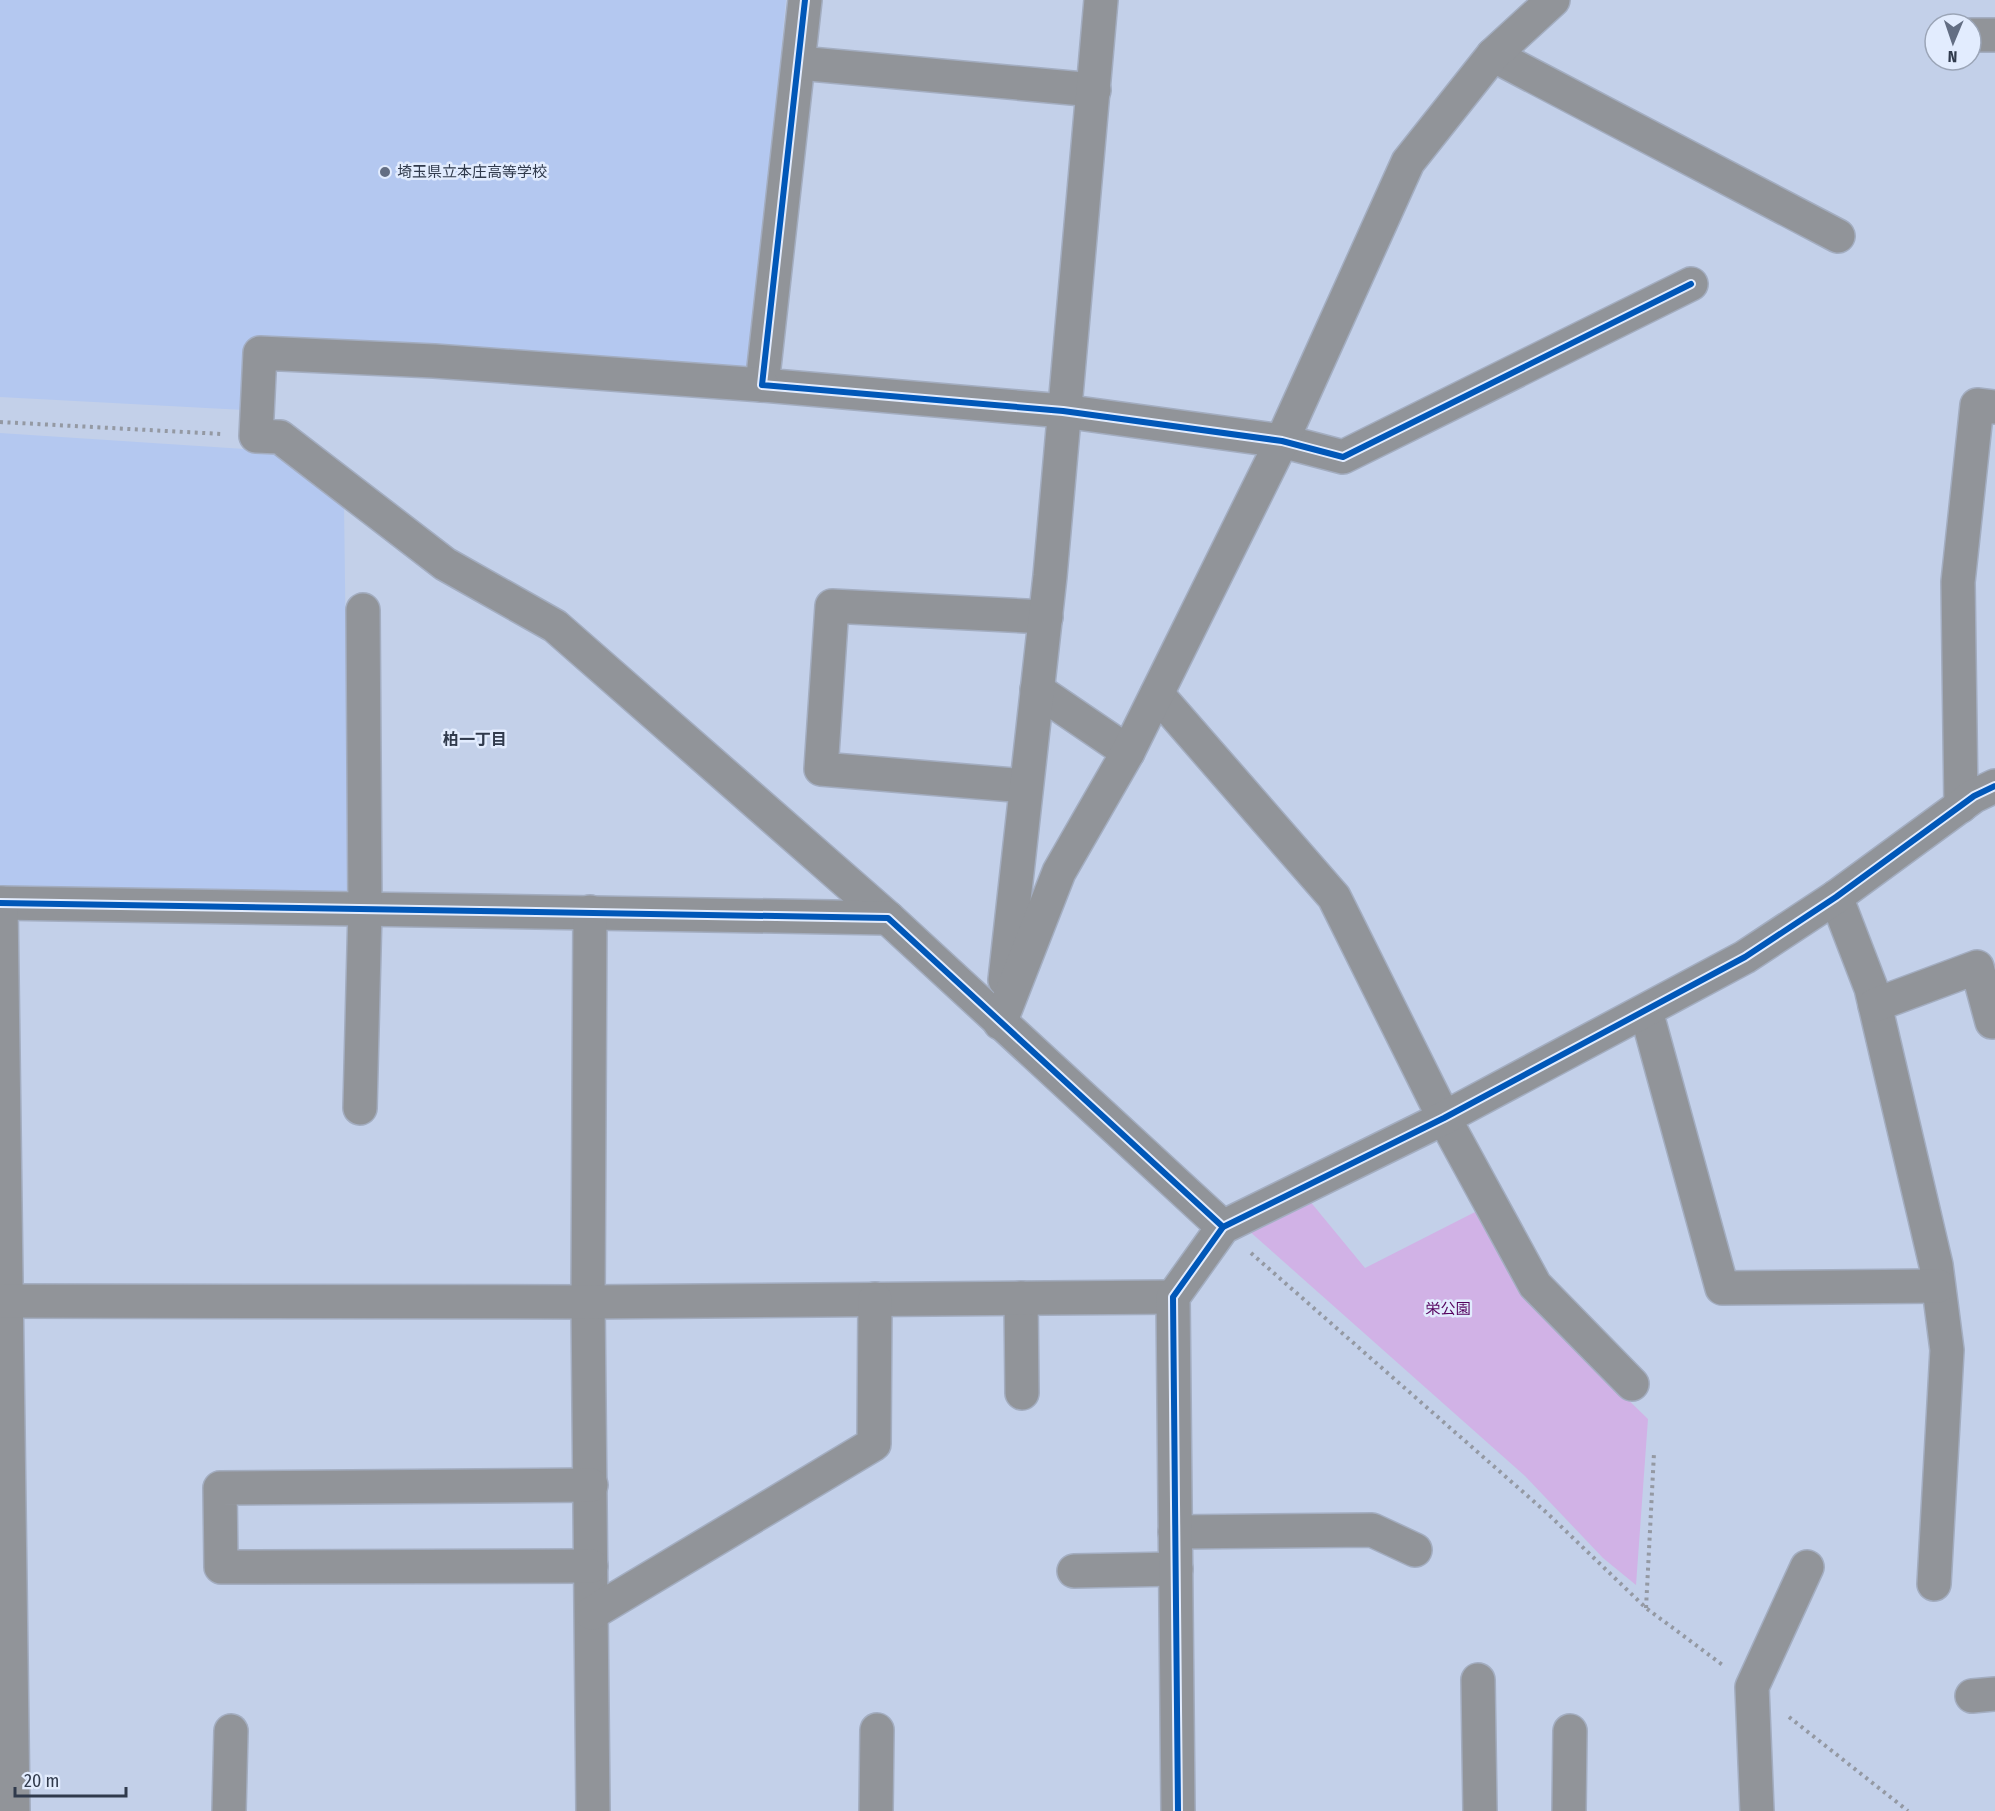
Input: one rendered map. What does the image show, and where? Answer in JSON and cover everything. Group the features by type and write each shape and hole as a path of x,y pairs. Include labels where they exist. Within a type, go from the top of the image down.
{"street":[{"path":"762,384 805,0"},
{"path":"1000,1023 1046,617 1101,0"},
{"path":"1000,1023 1059,872 1128,752 1281,441 1408,162 1493,55 1553,0"},
{"path":"1493,55 1838,236"},
{"path":"799,63 1094,90"},
{"path":"1223,1227 888,918 555,626 445,564 280,437 256,436 260,353 434,361 762,384 1063,411 1281,441 1343,457 1691,284"},
{"path":"1961,806 1958,582 1977,405 1995,407"},
{"path":"1026,786 821,769 832,606 1046,617"},
{"path":"360,1108 365,910 363,610"},
{"path":"1037,690 1128,752"},
{"path":"1157,693 1334,897 1444,1118 1535,1285 1632,1384"},
{"path":"1178,1811 1173,1297 1223,1227 1444,1118 1745,957 1836,897 1961,806 1995,786"},
{"path":"1836,897 1875,1005 1938,1286 1947,1350 1934,1584"},
{"path":"13,1811 2,1301 1,903 888,918"},
{"path":"590,912 588,1302 593,1811"},
{"path":"1875,1005 1977,967 1992,1022 1995,1021"},
{"path":"1646,1011 1722,1288 1938,1286"},
{"path":"2,1301 588,1302 1173,1297"},
{"path":"1021,1298 1022,1393"},
{"path":"592,1613 874,1444 875,1299"},
{"path":"591,1485 220,1488 221,1567 591,1566"},
{"path":"1175,1532 1372,1530 1415,1550"},
{"path":"1757,1811 1752,1687 1807,1567"},
{"path":"1074,1571 1176,1569"},
{"path":"1478,1680 1480,1811"},
{"path":"876,1730 876,1811"},
{"path":"230,1811 231,1731"},
{"path":"1569,1811 1570,1731"}],"path":[{"path":"0,422 256,436"},
{"path":"1223,1227 1547,1513 1646,1608 1752,1687 1908,1811"},
{"path":"1646,1608 1654,1454"}],"shaded area":[{"name":"埼玉県立本庄高等学校","path":"0,0 786,0 752,361 742,370 246,344 244,410 0,397"},
{"path":"0,433 277,451 344,502 349,894 0,888"}],"green space":[{"name":"栄公園","path":"1304,1194 1365,1268 1477,1211 1617,1389 1648,1419 1636,1585 1603,1558 1525,1476 1248,1230"}],"cycle path":[{"path":"805,0 762,385 1063,411 1282,441 1343,457 1691,284"},
{"path":"1178,1811 1173,1297 1223,1227 1444,1118 1745,957 1836,897 1974,796 1995,786"},
{"path":"0,903 888,918 1223,1227"}],"place":[{"name":"埼玉県立本庄高等学校","path":"385,172"}],"district":[{"name":"柏一丁目","path":"475,739"}]}
